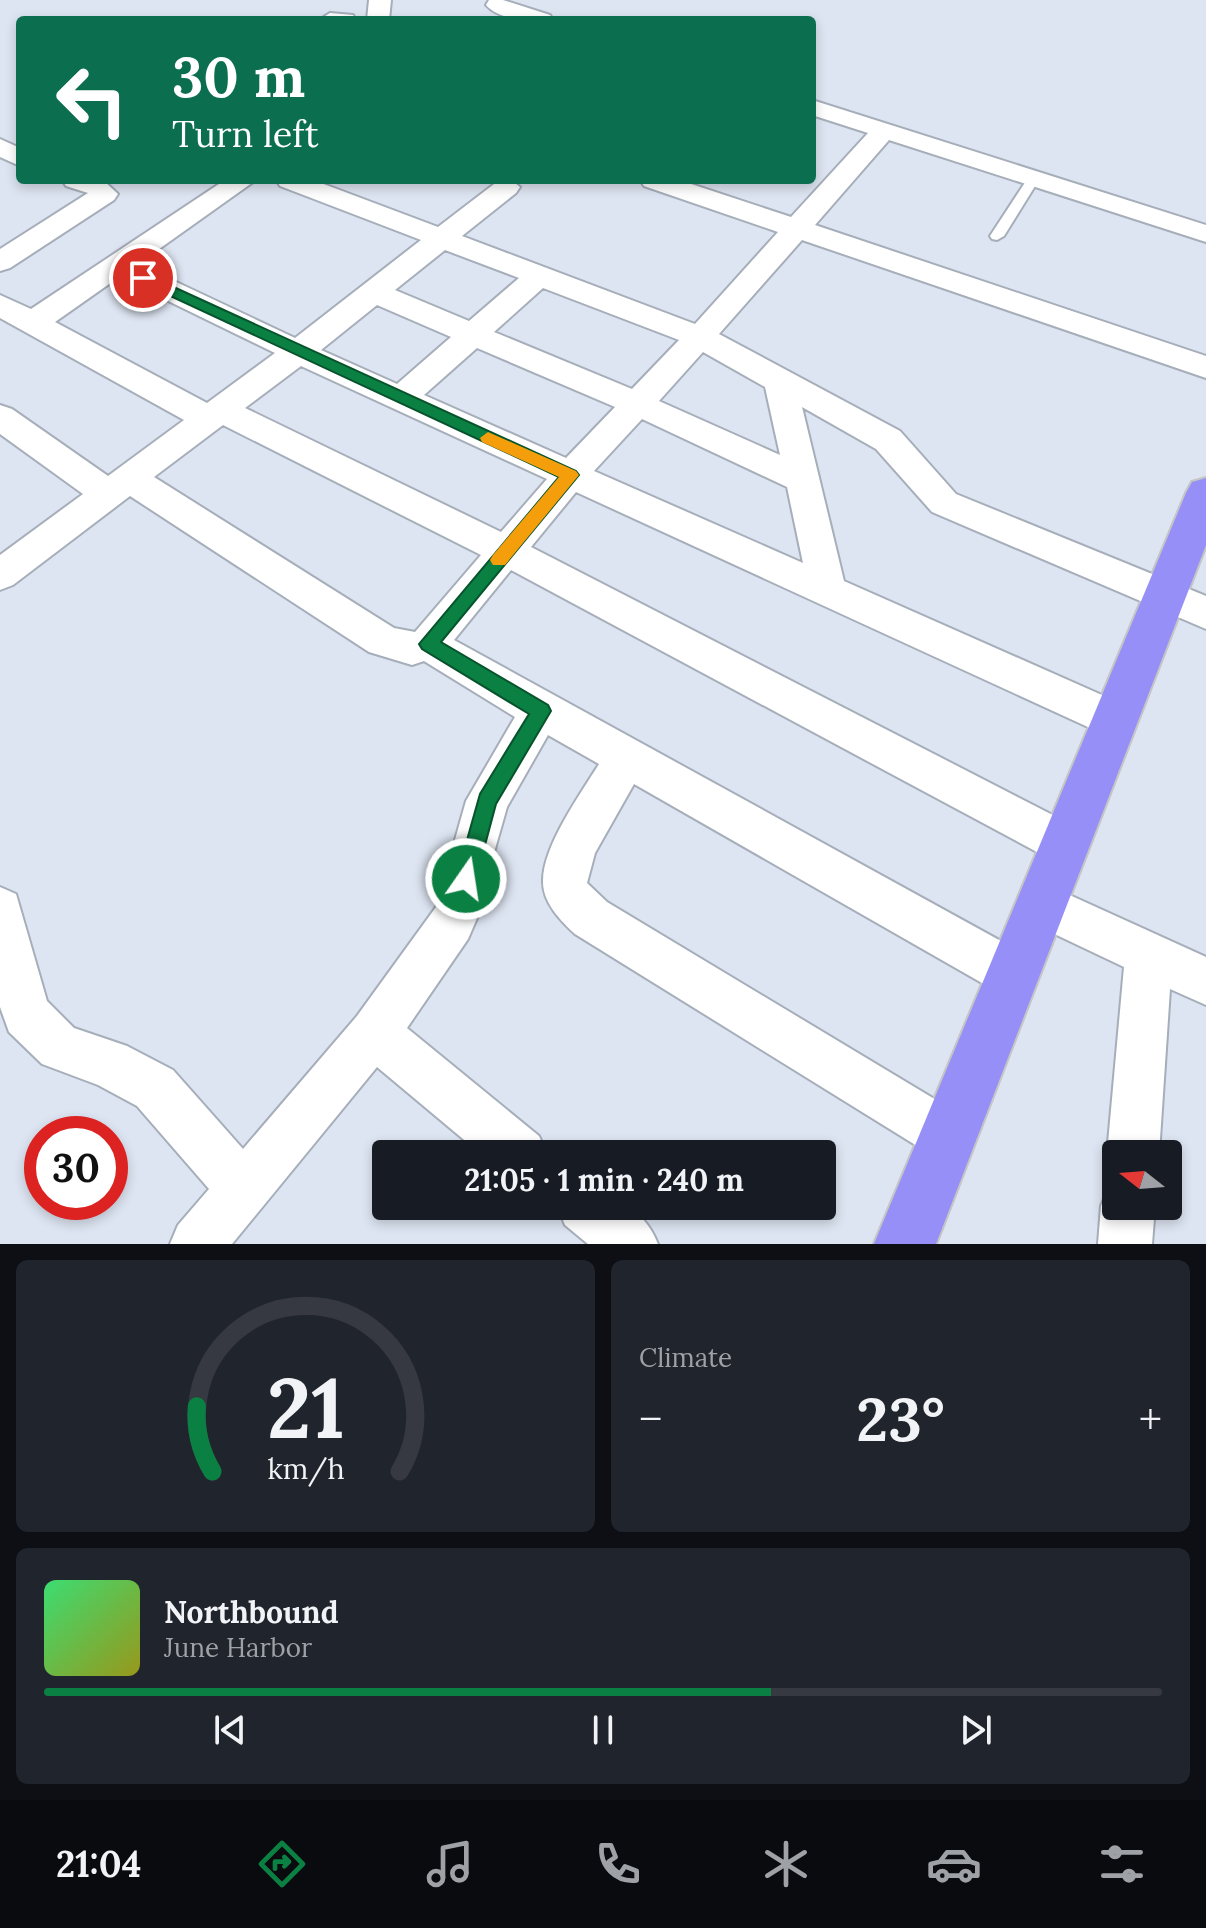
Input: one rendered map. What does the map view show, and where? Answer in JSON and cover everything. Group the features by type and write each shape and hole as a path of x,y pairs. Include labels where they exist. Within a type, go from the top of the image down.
{"highway":[{"path":"905,1244 1115,720 1185,605 1206,493"}],"street":[{"path":"497,5 530,16"},
{"path":"816,108 1206,234"},
{"path":"0,417 383,641 412,649 428,644 570,475 700,337 796,228 823,180 884,130"},
{"path":"0,262 99,200 105,194 93,184"},
{"path":"32,323 237,184"},
{"path":"300,184 700,337 888,440 902,451 926,489 944,503 1185,605"},
{"path":"665,184 1206,367"},
{"path":"378,185 387,217"},
{"path":"0,575 298,352 507,187"},
{"path":"117,265 298,352 1115,720"},
{"path":"401,398 539,276"},
{"path":"372,292 637,404 802,479"},
{"path":"0,305 215,414 507,551 1065,844"},
{"path":"780,381 828,591"},
{"path":"428,644 626,759 1013,974"},
{"path":"197,1244 374,1033 452,923 464,895 469,863 487,801 541,711"},
{"path":"626,759 568,861 565,884 572,901 591,918 948,1136"},
{"path":"1041,904 1206,981"},
{"path":"0,910 26,1015 59,1047 109,1064 155,1088 243,1188"},
{"path":"1134,1140 1149,955"},
{"path":"374,1033 504,1140"},
{"path":"601,1220 631,1244"},
{"path":"1125,1244 1127,1220"}],"lane":[{"path":"997,236 1034,178"}],"slow traffic":[{"path":"488,438 570,475 499,560"}],"route":[{"path":"143,278 570,475 428,644 541,711 487,801 466,879"}]}
